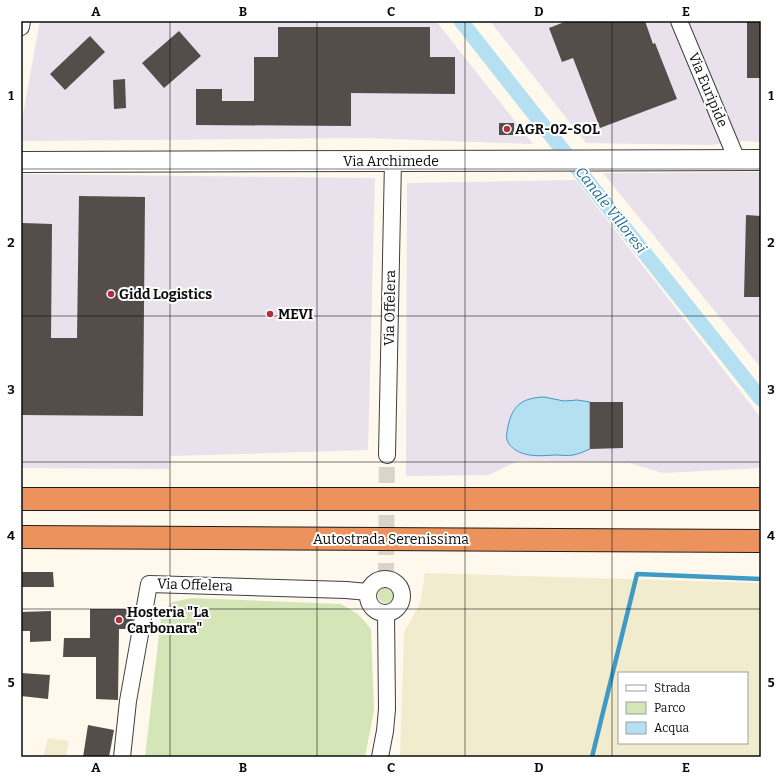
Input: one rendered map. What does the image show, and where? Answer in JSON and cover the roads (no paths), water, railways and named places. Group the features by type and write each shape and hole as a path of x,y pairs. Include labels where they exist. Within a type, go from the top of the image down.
{"highway":[{"path":"21,499 761,499"},
{"name":"Autostrada Serenissima","path":"21,537 761,540"}],"street":[{"path":"21,27 22,21"},
{"name":"Via Euripide","path":"679,21 737,160"},
{"name":"Via Archimede","path":"21,162 761,160"},
{"name":"Via Offelera","path":"388,455 393,161"},
{"path":"381,579 392,580 397,583 402,593 402,599 396,609 386,613 381,613 372,607 369,602 368,592 373,584 381,579"},
{"name":"Via Offelera","path":"122,757 128,701 148,584 338,589 368,592"},
{"path":"380,757 387,709 386,613"}],"water":[{"path":"544,397 564,401 577,400 590,402 590,449 571,455 537,456 519,452 509,444 507,437 508,426 510,418 516,407 530,399"}],"waterway":[{"name":"Canale Villoresi","path":"461,21 761,399"},
{"path":"592,757 637,574 761,579"}],"tunnel":[{"path":"386,579 387,455"}],"place":[{"name":"AGR-02-SOL","path":"507,129"},
{"name":"Gidd Logistics","path":"111,294"},
{"name":"MEVI","path":"270,314"},
{"name":"Hosteria \"La Carbonara\"","path":"119,620"}]}
